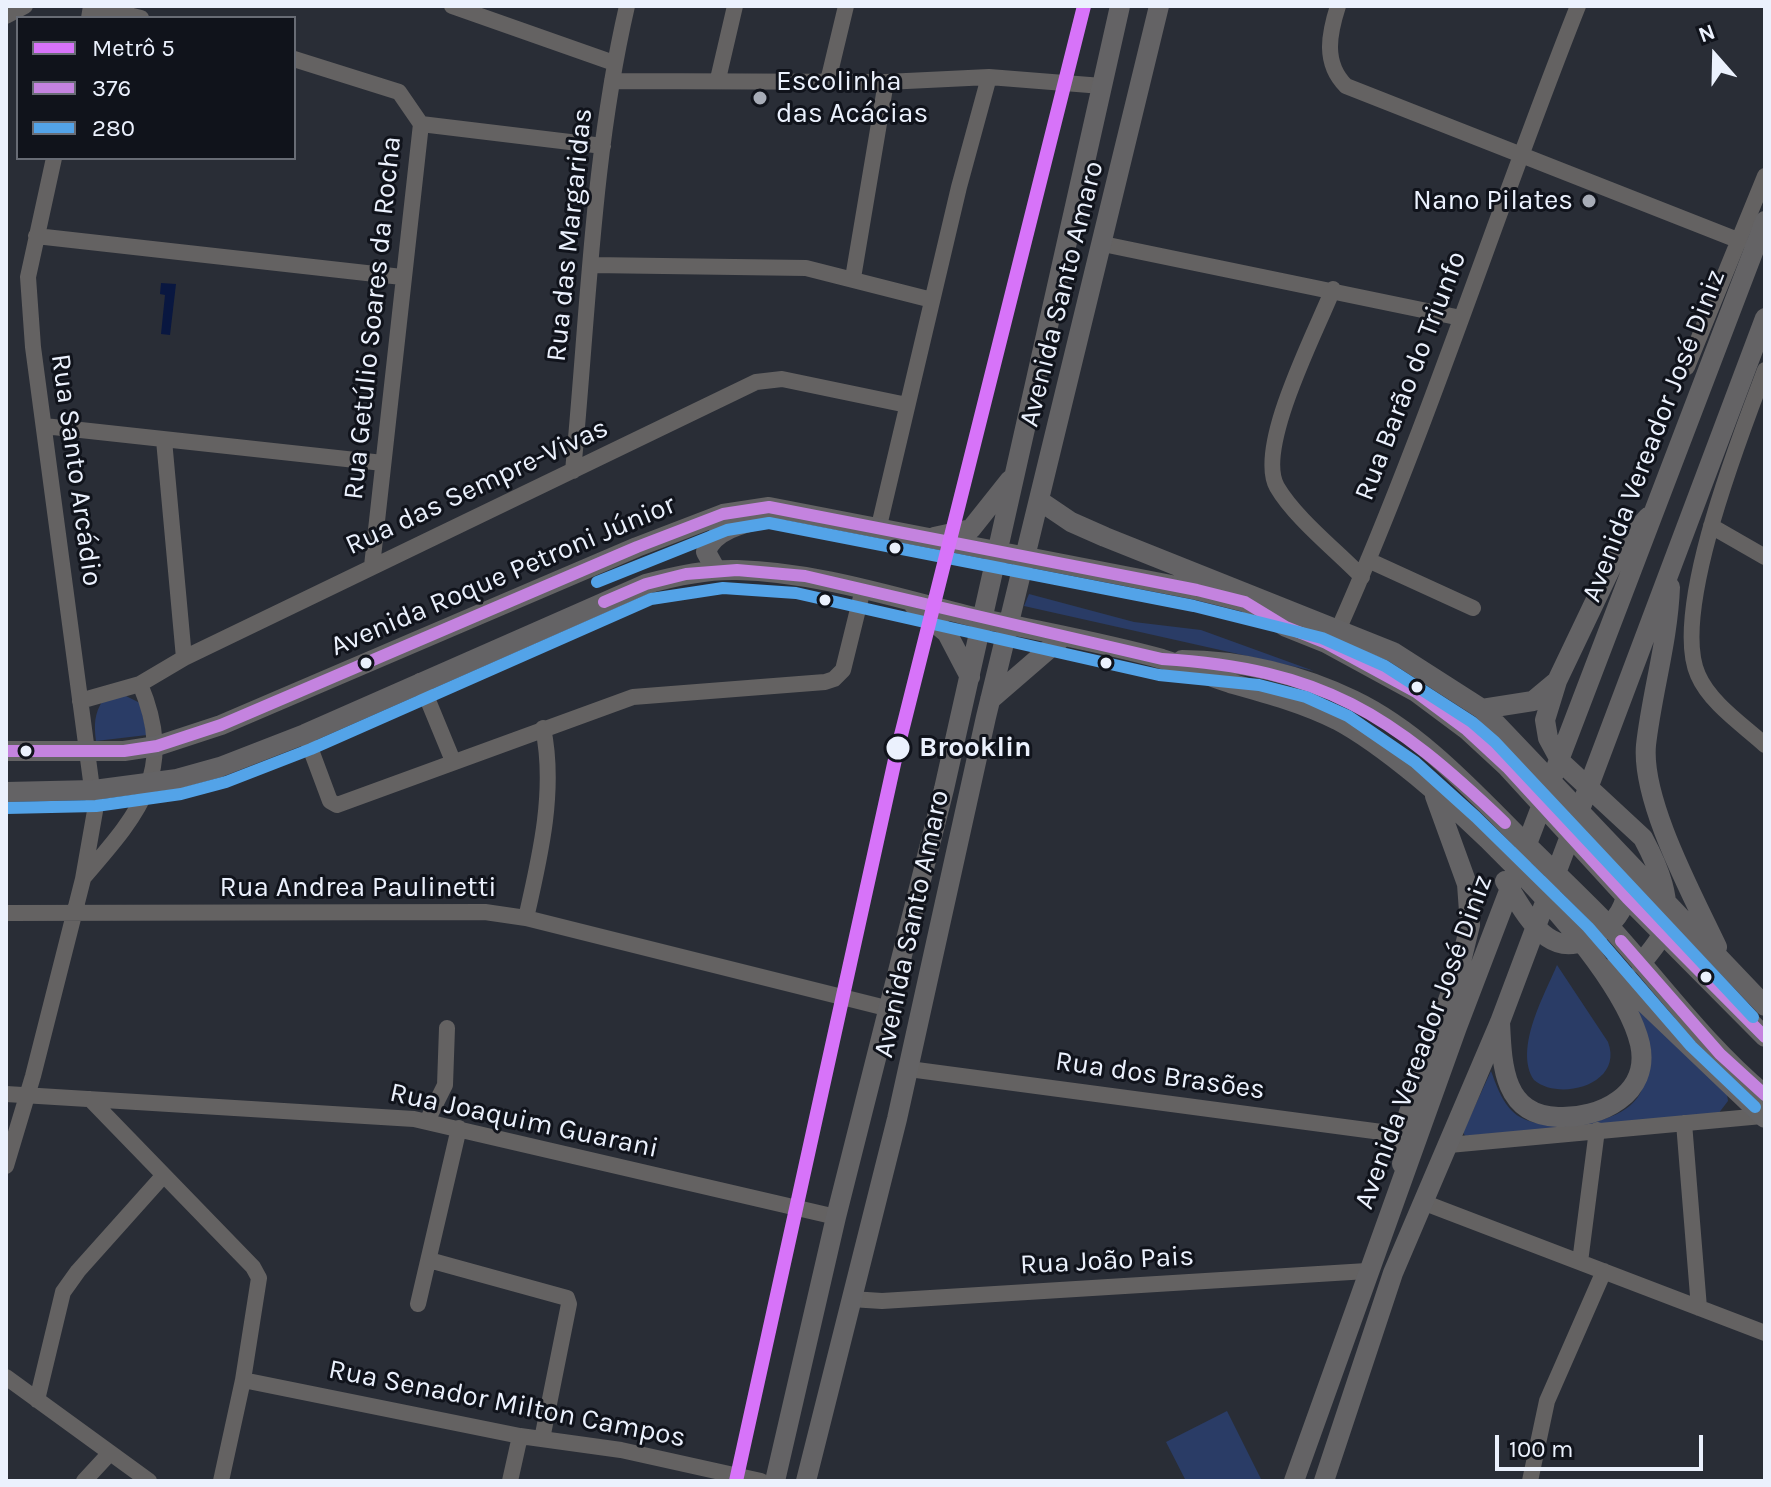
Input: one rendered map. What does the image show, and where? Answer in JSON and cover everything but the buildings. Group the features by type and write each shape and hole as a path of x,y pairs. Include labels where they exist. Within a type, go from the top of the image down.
{"main road":[{"name":"Avenida Santo Amaro","path":"775,1481 836,1217 970,677 1120,6"},
{"name":"Avenida Santo Amaro","path":"806,1481 909,1069 990,700 1159,6"},
{"name":"Avenida Vereador José Diniz","path":"1294,1481 1367,1271 1400,1193 1457,1027 1765,221"},
{"path":"1591,952 1640,1043 1640,1066 1632,1087 1618,1103 1602,1111 1562,1117 1536,1113 1516,1101 1510,1090 1502,1068 1500,1022 1765,318"},
{"path":"927,538 971,529 1017,470"},
{"path":"1040,501 1071,522 1333,625 1393,652 1482,709 1765,1006"},
{"name":"Avenida Roque Petroni Júnior","path":"6,751 86,753 157,746 221,725 637,547 723,514 749,508 792,511 879,526 996,553 1197,590 1333,625"},
{"path":"1641,964 1663,933 1667,902 1643,838 1554,751 1545,720 1557,681 1620,549 1656,508"},
{"path":"716,570 706,552 715,538 740,525 792,511"},
{"path":"1133,548 1197,590"},
{"path":"6,792 94,790 149,783 220,767 305,734 646,584 716,570 805,576 1162,659 1273,694 1335,719 1399,759 1533,887 1591,952 1764,1117"},
{"path":"1670,574 1669,619 1646,746 1647,775 1660,816 1726,965"},
{"path":"908,601 947,633 970,677"},
{"path":"1245,602 1286,627 1326,643 1416,692 1467,730 1507,767 1627,898 1765,1037"},
{"path":"990,700 1064,636"},
{"path":"1162,659 1251,667 1354,700 1407,735 1473,791 1609,926 1720,1054 1765,1095"},
{"path":"1482,709 1533,701 1557,681"},
{"path":"1400,1193 1404,1135 1470,925 1467,884 1434,792"},
{"path":"1591,952 1621,913 1627,898 1627,876 1619,850"},
{"name":"Avenida Vereador José Diniz","path":"1324,1481 1393,1273 1449,1145 1488,1042 1500,1022"}],"street":[{"path":"6,16 25,6"},
{"path":"91,6 133,16"},
{"path":"452,6 614,63"},
{"name":"Rua das Margaridas","path":"573,471 603,146 614,63 627,6"},
{"path":"718,79 735,6"},
{"path":"828,81 846,6"},
{"path":"1338,6 1332,25 1331,66 1346,86 1740,241"},
{"name":"Rua Barão do Triunfo","path":"1333,625 1362,577 1461,318 1519,154 1578,6"},
{"path":"296,60 399,92 421,124 603,146"},
{"path":"612,81 886,82 989,77 1102,86"},
{"path":"879,526 989,77"},
{"path":"853,278 886,82"},
{"name":"Rua Getúlio Soares da Rocha","path":"372,566 421,124"},
{"name":"Rua Santo Arcádio","path":"54,160 28,277 86,753 94,790 92,829 83,879"},
{"name":"Avenida Vereador José Diniz","path":"1687,367 1765,176"},
{"path":"36,236 402,277"},
{"path":"1103,244 1333,289 1461,318"},
{"path":"592,265 806,268 932,300"},
{"path":"1333,289 1274,437 1271,468 1285,498 1362,577"},
{"path":"1765,370 1722,485 1692,628 1694,665 1700,679 1716,700 1765,745"},
{"name":"Rua das Sempre-Vivas","path":"80,701 140,684 184,658 372,566 765,379 794,381 907,405"},
{"path":"44,426 383,463"},
{"path":"164,440 184,658"},
{"path":"1711,526 1765,557"},
{"path":"1368,560 1473,608"},
{"path":"305,734 330,801 337,805 543,728 646,694 834,679 843,670 863,589"},
{"path":"420,681 453,761"},
{"path":"6,1166 83,879 128,825 149,783 157,746 151,711 140,684"},
{"path":"526,918 548,791 548,752 543,728"},
{"name":"Rua Andrea Paulinetti","path":"6,913 485,912 526,918 890,1009"},
{"path":"427,1121 445,1085 447,1028"},
{"name":"Rua dos Brasões","path":"909,1069 1404,1135"},
{"name":"Rua Joaquim Guarani","path":"6,1094 427,1121 836,1217"},
{"path":"90,1099 253,1267 259,1278 243,1380 221,1481"},
{"path":"1449,1145 1764,1117"},
{"path":"1684,1123 1699,1308"},
{"path":"418,1304 459,1128"},
{"path":"1580,1262 1597,1130"},
{"path":"37,1400 63,1292 163,1176"},
{"path":"1425,1203 1765,1333"},
{"path":"429,1260 567,1298 569,1304 542,1439"},
{"name":"Rua João Pais","path":"851,1299 882,1301 1367,1271"},
{"path":"1530,1481 1547,1401 1604,1271"},
{"path":"6,1377 149,1481"},
{"name":"Rua Senador Milton Campos","path":"243,1380 520,1436 621,1450 761,1481"},
{"path":"510,1481 520,1436"},
{"path":"84,1481 109,1454"}],"shaded area":[{"path":"161,283 176,284 170,335 161,334 165,295 160,294"},
{"path":"1029,594 1134,622 1201,630 1314,671 1024,606"},
{"path":"124,695 140,703 147,735 96,741 95,720 103,700"},
{"path":"1557,965 1608,1042 1610,1057 1607,1069 1598,1078 1573,1089 1545,1086 1534,1080 1527,1053 1539,1005"},
{"path":"1634,1004 1727,1094 1728,1101 1718,1114 1465,1136 1463,1132 1491,1071 1510,1108 1520,1117 1533,1122 1550,1125 1587,1123 1606,1119 1634,1102 1642,1089 1647,1067"},
{"path":"1227,1411 1261,1479 1186,1481 1166,1442"}],"metro line":[{"name":"5","path":"736,1481 896,755 1084,6"}],"transit line":[{"name":"376","path":"6,751 124,751 157,746 221,725 637,547 723,514 769,507 1197,590 1245,602 1286,627 1326,643 1416,692 1467,730 1507,767 1627,898 1765,1037"},
{"name":"280","path":"597,582 727,530 769,523 1194,606 1322,638 1385,666 1472,722 1495,742 1753,1017"},
{"name":"376","path":"604,602 646,584 686,574 737,570 805,576 1162,659 1218,664 1267,674 1311,687 1351,704 1389,726 1426,753 1505,823"},
{"name":"280","path":"6,808 96,806 181,794 226,782 311,749 651,599 723,588 796,593 1159,675 1259,685 1306,697 1348,716 1415,762 1476,817 1588,927 1691,1046 1755,1107"},
{"name":"376","path":"1621,941 1720,1054 1765,1095"}],"place":[{"name":"Escolinha das Acácias","path":"760,98"},
{"name":"Nano Pilates","path":"1589,201"},
{"name":"Brooklin","path":"898,748"}]}
